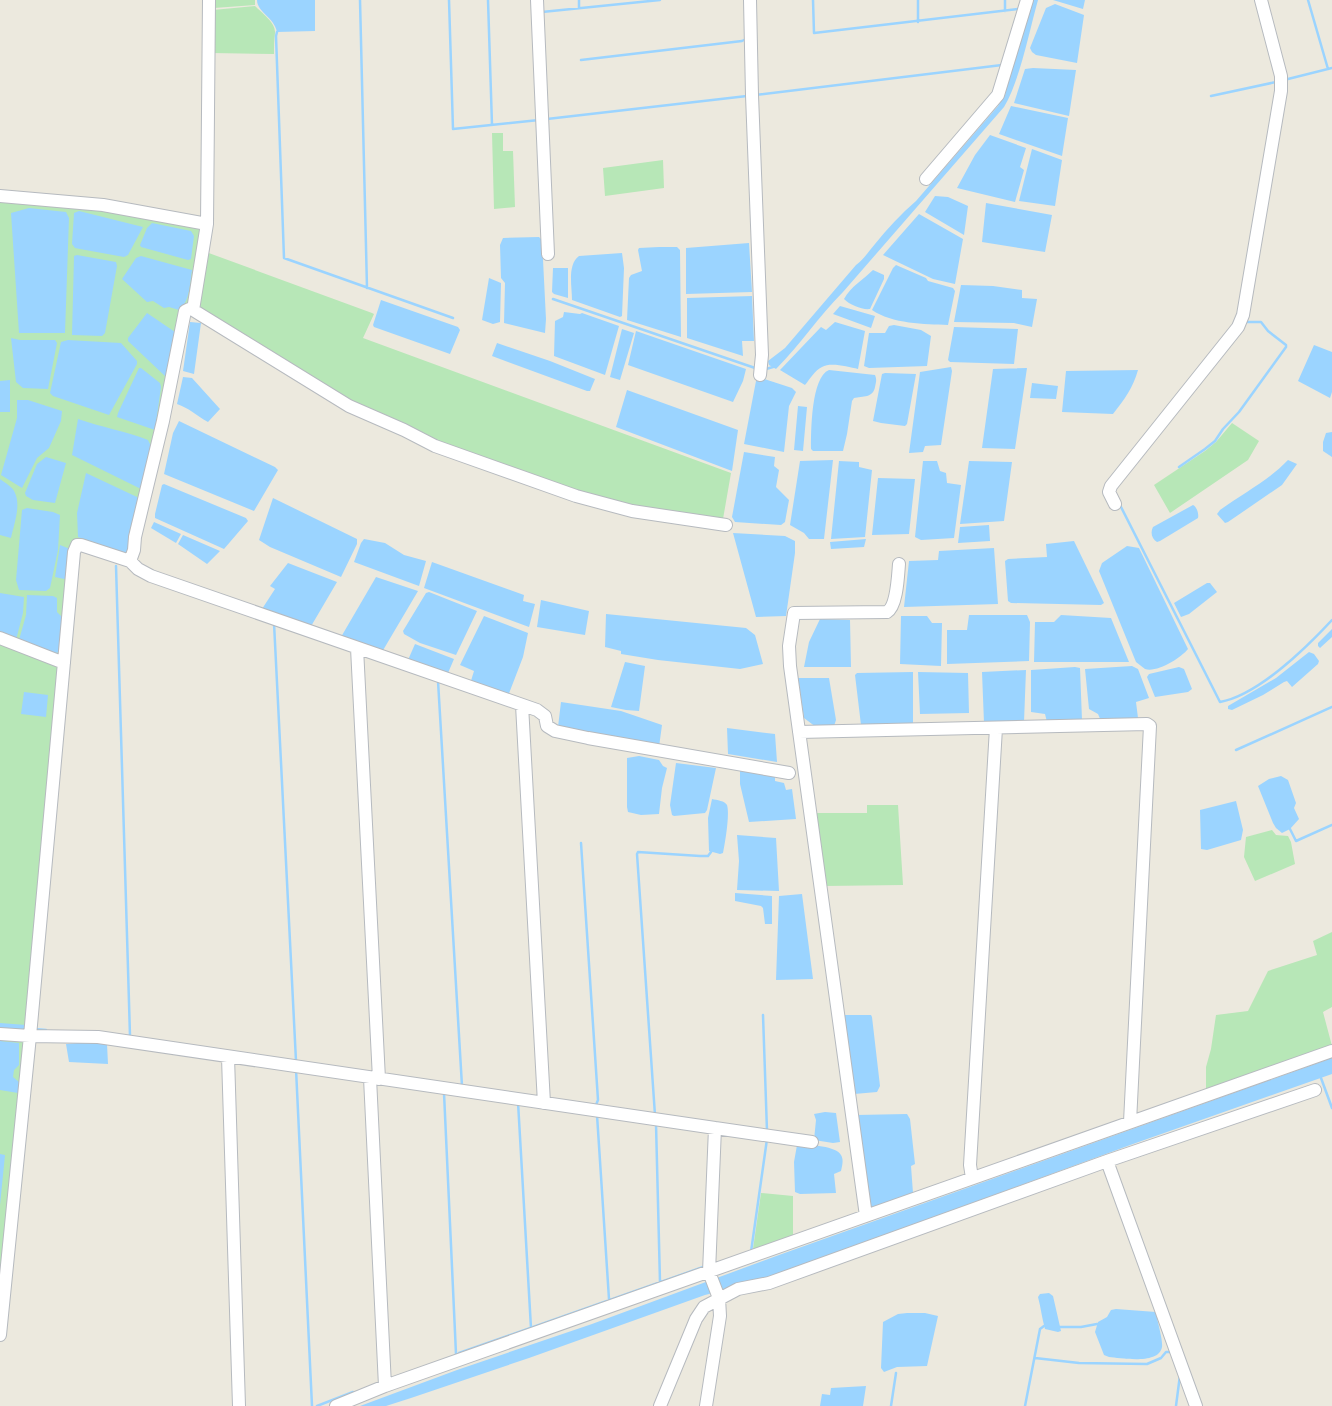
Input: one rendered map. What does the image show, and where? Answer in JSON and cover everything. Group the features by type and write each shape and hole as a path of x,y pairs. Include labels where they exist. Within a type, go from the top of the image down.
{"street":[{"path":"193,310 207,224 209,0"},
{"path":"537,0 548,254"},
{"path":"750,0 762,355 760,374"},
{"path":"926,179 998,95 1027,0"},
{"path":"1115,504 1109,492 1111,486 1238,327 1243,314 1281,91 1281,76 1260,0"},
{"path":"0,196 103,205 207,224"},
{"path":"130,561 163,421 183,315 189,309 349,406 435,446 576,496 623,509 649,515 726,525"},
{"path":"0,1335 75,548 77,545 130,561 138,569 151,576 541,712 545,716 547,726 555,731 789,773"},
{"path":"866,1216 799,732 789,646 794,614 887,612 890,610 894,604 899,564"},
{"path":"0,638 64,663"},
{"path":"356,648 375,1079 385,1386"},
{"path":"522,705 544,1103"},
{"path":"799,732 1147,724 1150,726 1130,1122"},
{"path":"972,1178 970,1165 996,728"},
{"path":"0,1034 98,1038 812,1142"},
{"path":"336,1406 385,1386 709,1275 866,1216 1332,1051"},
{"path":"228,1057 240,1406"},
{"path":"660,1406 696,1319 704,1307 718,1297 738,1289 769,1283 1107,1161 1315,1090"},
{"path":"706,1406 720,1316 718,1297 709,1275 715,1128"},
{"path":"1107,1161 1196,1406"}],"green space":[{"path":"212,0 255,0 255,5 214,8"},
{"path":"255,6 268,18 275,29 274,54 212,53 213,10"},
{"path":"492,133 503,133 503,151 513,151 515,207 494,209"},
{"path":"663,160 664,188 605,196 603,168"},
{"path":"0,198 103,208 200,225 204,236 129,558 79,541 61,654 57,656 0,635"},
{"path":"206,252 374,314 363,338 731,473 723,519 643,508 583,493 434,440 344,397 197,305"},
{"path":"1232,423 1259,441 1248,460 1170,513 1154,485 1205,451 1216,442"},
{"path":"0,641 61,664 27,1033 0,1031"},
{"path":"867,805 898,805 903,885 825,886 814,813 867,813"},
{"path":"1272,830 1276,835 1288,836 1295,864 1255,881 1244,857 1246,837"},
{"path":"1332,932 1332,1007 1323,1012 1332,1046 1206,1091 1206,1067 1211,1049 1216,1015 1248,1011 1268,971 1317,955 1313,941"},
{"path":"0,1038 26,1040 0,1294"},
{"path":"761,1193 793,1196 793,1236 753,1249"}],"water":[{"path":"257,0 315,0 315,31 277,32 273,22 260,8"},
{"path":"1032,0 1038,0 1015,83 1004,107 785,360 776,369 769,365 768,361 785,348 856,265 894,222 916,201 998,106 1005,95"},
{"path":"1053,0 1085,0 1083,9"},
{"path":"1055,4 1084,15 1077,63 1036,55 1030,48 1046,8"},
{"path":"1025,69 1076,70 1069,116 1014,103"},
{"path":"1011,106 1068,118 1062,156 999,134"},
{"path":"990,135 1026,148 1020,167 1024,170 1015,202 957,188 975,155"},
{"path":"1032,149 1062,160 1055,206 1019,201"},
{"path":"935,196 948,197 968,206 964,235 925,212"},
{"path":"986,203 1052,215 1045,252 982,242"},
{"path":"29,208 66,212 69,218 65,333 19,333 11,213"},
{"path":"79,211 143,227 128,255 124,257 75,248 72,244 74,213"},
{"path":"919,214 963,239 955,284 933,279 883,255"},
{"path":"152,223 191,231 194,236 191,259 188,260 141,247 140,245 147,228"},
{"path":"539,237 542,240 545,333 504,323 505,283 501,278 500,245 503,238"},
{"path":"749,243 752,292 686,294 686,248"},
{"path":"677,247 680,250 681,337 627,320 629,278 631,275 642,271 638,250 639,248"},
{"path":"622,253 624,268 622,316 620,317 572,300 572,270 575,260 579,256"},
{"path":"74,256 116,262 117,266 105,333 102,336 72,335"},
{"path":"141,256 192,270 187,297 179,310 169,307 164,308 153,301 147,302 122,279 136,258"},
{"path":"896,265 926,278 928,281 953,288 955,291 948,325 899,321 880,315 872,310"},
{"path":"553,268 568,268 568,298 552,292"},
{"path":"873,270 884,275 884,279 870,309 856,307 844,299 854,287"},
{"path":"489,278 501,283 500,322 493,324 482,320"},
{"path":"961,285 993,286 1022,290 1022,298 1037,299 1032,327 1014,323 954,322"},
{"path":"752,296 754,341 742,341 743,356 687,338 687,298"},
{"path":"381,300 458,327 460,330 450,354 374,327"},
{"path":"840,306 875,316 871,328 833,314"},
{"path":"564,312 582,313 619,326 605,375 554,356 555,321 563,317"},
{"path":"147,313 175,332 166,377 128,341 128,338"},
{"path":"190,322 201,323 194,374 183,371"},
{"path":"835,322 865,331 858,369 840,365 822,367 817,370 805,385 780,370 821,327 826,330"},
{"path":"894,325 921,330 931,336 927,366 869,368 864,366 869,333 885,333 889,326"},
{"path":"954,327 1018,329 1014,364 950,362 948,360"},
{"path":"622,329 634,333 620,380 610,377"},
{"path":"636,331 746,369 743,381 733,402 628,365"},
{"path":"11,338 20,340 55,340 57,343 48,389 23,388 16,382"},
{"path":"68,340 121,343 137,361 109,415 53,396 50,393 61,342"},
{"path":"497,343 595,379 590,391 492,356"},
{"path":"1314,345 1332,352 1332,392 1330,398 1298,381"},
{"path":"951,367 952,371 941,445 925,446 923,452 909,453 920,372"},
{"path":"139,368 160,383 155,430 117,417"},
{"path":"1027,368 1015,449 982,448 993,369"},
{"path":"829,370 875,375 876,384 874,391 870,395 854,398 852,401 843,451 813,451 811,449 811,430 815,394 823,375"},
{"path":"1138,370 1128,393 1113,414 1062,412 1066,371"},
{"path":"882,374 916,374 907,424 905,426 873,421"},
{"path":"183,377 192,378 220,409 208,422 177,404"},
{"path":"761,378 792,388 796,392 789,406 784,452 744,444 756,381"},
{"path":"10,380 10,412 0,412 0,381"},
{"path":"1032,383 1058,386 1056,399 1030,398"},
{"path":"627,390 738,430 732,471 616,427"},
{"path":"17,400 28,400 62,411 61,421 49,448 37,458 22,488 1,475 17,418"},
{"path":"798,406 807,407 803,451 794,450"},
{"path":"78,419 148,440 151,446 141,489 72,455"},
{"path":"179,421 278,470 254,511 164,474 173,433"},
{"path":"1332,432 1332,457 1323,451 1323,442 1326,433"},
{"path":"744,452 775,457 774,466 779,470 776,487 789,500 785,522 781,525 735,522 732,517"},
{"path":"46,457 66,463 55,503 33,500 26,496 25,493 37,464"},
{"path":"833,460 824,539 809,539 804,533 790,525 800,461"},
{"path":"1288,460 1297,464 1282,485 1228,522 1225,523 1217,514 1272,474"},
{"path":"839,461 859,462 859,467 872,470 865,537 831,539"},
{"path":"923,461 937,461 940,471 946,473 947,483 961,485 954,538 921,540 915,537"},
{"path":"969,461 1012,462 1004,521 960,524"},
{"path":"86,473 137,497 139,502 129,554 78,537 77,513"},
{"path":"878,478 915,479 909,534 872,535"},
{"path":"0,479 13,489 17,498 16,515 11,538 0,535"},
{"path":"164,484 246,518 248,521 224,549 155,518 162,485"},
{"path":"273,498 357,539 357,544 341,577 270,547 259,540"},
{"path":"1193,505 1196,507 1198,518 1160,541 1157,542 1154,539 1152,536 1153,527"},
{"path":"27,508 60,515 58,550 50,588 46,591 19,590 16,580 22,510"},
{"path":"154,522 181,534 176,543 151,528"},
{"path":"989,525 990,541 958,543 960,527"},
{"path":"733,533 785,536 795,541 786,616 756,617"},
{"path":"183,535 220,551 207,564 178,544"},
{"path":"364,539 385,543 404,555 426,561 419,586 354,562"},
{"path":"866,539 864,547 831,549 830,542"},
{"path":"1074,541 1104,603 1101,605 1011,603 1008,601 1005,561 1008,559 1047,557 1046,544"},
{"path":"60,545 70,549 68,576 64,579 55,577"},
{"path":"1127,546 1139,548 1188,649 1174,660 1156,669 1145,669 1136,662 1099,571 1102,563"},
{"path":"994,548 998,604 904,607 909,561 938,560 939,551"},
{"path":"432,562 524,595 523,601 535,604 529,627 424,588"},
{"path":"288,563 337,582 310,628 262,609 275,589 270,586"},
{"path":"376,577 418,591 382,652 341,637"},
{"path":"1210,583 1217,592 1189,614 1181,617 1174,603"},
{"path":"429,592 477,611 456,655 420,643 404,634 403,631 426,593"},
{"path":"0,593 24,597 23,613 16,640 0,633"},
{"path":"27,595 53,596 57,598 57,612 62,617 59,652 56,653 19,640 26,615"},
{"path":"541,600 589,611 585,635 537,627"},
{"path":"606,614 746,628 755,635 763,664 740,669 621,654 621,651 605,647"},
{"path":"969,615 1027,615 1030,622 1029,661 947,664 947,630 967,630"},
{"path":"1061,615 1111,618 1129,662 1034,662 1035,622 1054,622"},
{"path":"484,616 528,633 523,657 508,696 470,684 474,671 460,665"},
{"path":"901,616 927,616 932,623 942,623 941,666 900,664"},
{"path":"820,619 850,620 851,667 804,667 809,642"},
{"path":"1332,629 1332,637 1320,648 1318,643"},
{"path":"415,644 454,659 448,673 408,660"},
{"path":"1309,652 1314,654 1319,661 1318,664 1292,687 1287,681 1284,682 1232,710 1228,709 1228,706 1276,678"},
{"path":"625,662 645,666 639,711 611,707"},
{"path":"1132,666 1138,669 1149,698 1136,702 1138,718 1135,720 1101,721 1098,714 1089,709 1085,669"},
{"path":"1179,667 1184,669 1192,689 1188,692 1155,697 1147,677 1149,674"},
{"path":"1080,668 1082,720 1047,722 1045,714 1031,712 1031,670"},
{"path":"1026,670 1024,722 984,723 982,672"},
{"path":"913,672 913,724 861,725 855,675 857,673"},
{"path":"918,672 968,673 969,713 920,714"},
{"path":"798,678 829,678 836,720 834,726 816,727 804,718"},
{"path":"24,692 48,695 46,717 21,714"},
{"path":"561,702 621,711 662,725 659,747 558,727"},
{"path":"727,728 775,734 777,762 728,754"},
{"path":"639,756 659,760 667,768 659,814 641,815 628,812 627,758"},
{"path":"676,763 716,768 705,813 672,815 670,805"},
{"path":"740,770 775,775 775,781 784,783 786,790 792,789 796,819 749,822 740,784"},
{"path":"1281,776 1288,780 1296,803 1294,808 1299,819 1290,829 1282,833 1273,823 1258,786 1269,779"},
{"path":"712,799 725,803 728,809 724,848 723,853 720,854 709,851 708,818"},
{"path":"1236,801 1243,830 1241,840 1207,850 1201,849 1200,810"},
{"path":"737,835 776,838 779,891 737,890 739,861"},
{"path":"735,893 772,896 772,924 765,924 763,908 761,906 735,901"},
{"path":"802,894 813,979 776,980 779,896"},
{"path":"844,1015 871,1015 872,1017 880,1086 877,1092 854,1094"},
{"path":"0,1023 26,1025 25,1032 0,1030"},
{"path":"0,1041 19,1043 19,1065 14,1070 13,1077 20,1083 18,1093 0,1090"},
{"path":"89,1042 107,1044 108,1064 69,1062 66,1044"},
{"path":"1332,1058 1332,1074 1133,1144 757,1282 705,1295 529,1358 386,1406 360,1406 457,1370 592,1324 779,1255"},
{"path":"836,1113 840,1142 833,1143 814,1140 816,1120 814,1114"},
{"path":"907,1114 910,1119 915,1164 911,1166 913,1193 872,1208 870,1207 856,1115"},
{"path":"797,1145 829,1148 841,1155 843,1161 841,1171 834,1174 836,1193 800,1194 795,1192 794,1162"},
{"path":"0,1154 5,1155 0,1205"},
{"path":"1049,1293 1053,1296 1061,1331 1058,1332 1045,1329 1043,1321 1038,1297 1040,1294"},
{"path":"1111,1310 1156,1312 1162,1344 1159,1353 1139,1359 1104,1355 1095,1332 1098,1322 1107,1317"},
{"path":"925,1313 938,1316 927,1366 897,1367 884,1372 881,1368 883,1322 898,1314"},
{"path":"866,1386 863,1406 820,1406 822,1394 830,1395 831,1388"}],"waterway":[{"path":"360,0 367,288"},
{"path":"449,0 453,129 539,120"},
{"path":"488,0 492,125"},
{"path":"579,0 579,8"},
{"path":"542,12 660,0"},
{"path":"813,0 814,33 1018,9"},
{"path":"918,0 918,22"},
{"path":"1005,0 1005,11"},
{"path":"1308,0 1328,69"},
{"path":"277,32 284,258 453,318"},
{"path":"581,60 746,39"},
{"path":"755,95 1002,65"},
{"path":"1284,80 1332,68"},
{"path":"1211,96 1276,82"},
{"path":"547,119 747,96"},
{"path":"553,299 758,369"},
{"path":"1179,467 1215,441 1239,412 1286,347 1261,322 1247,322"},
{"path":"766,369 773,367"},
{"path":"1120,505 1220,702 1235,698 1265,680 1309,644 1332,620"},
{"path":"116,566 130,1036"},
{"path":"274,623 296,1061"},
{"path":"438,681 462,1086"},
{"path":"1236,750 1332,707"},
{"path":"1290,829 1296,841 1332,825"},
{"path":"581,843 598,1100 596,1105"},
{"path":"655,1115 637,854 638,852 708,856 711,852"},
{"path":"763,1015 767,1131"},
{"path":"34,1029 46,1030"},
{"path":"296,1069 312,1406"},
{"path":"1321,1078 1332,1108"},
{"path":"444,1093 456,1354"},
{"path":"518,1102 531,1328"},
{"path":"597,1115 609,1299"},
{"path":"656,1124 660,1282"},
{"path":"751,1252 767,1139"},
{"path":"459,1353 706,1266"},
{"path":"1059,1327 1081,1327 1097,1324"},
{"path":"1025,1406 1040,1329 1044,1326"},
{"path":"1035,1358 1079,1363 1147,1364 1161,1358 1166,1352 1172,1352"},
{"path":"891,1406 896,1373"},
{"path":"1176,1406 1180,1375"},
{"path":"317,1406 353,1392"}]}
